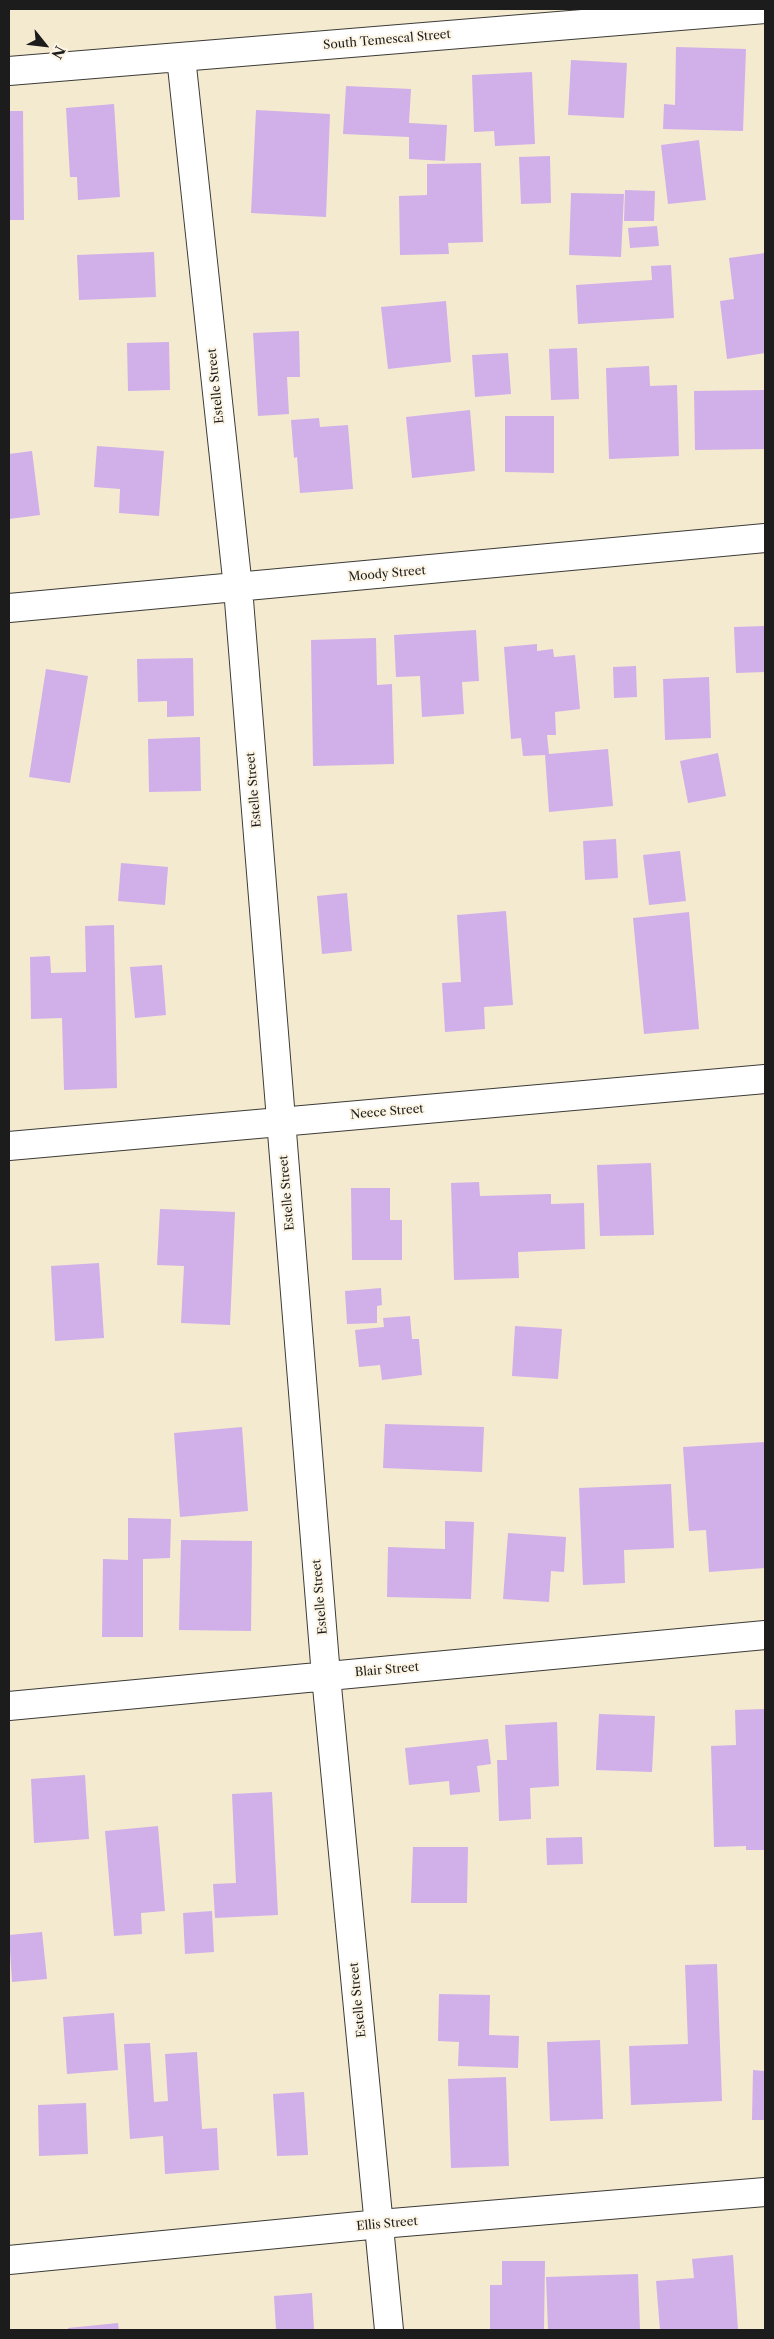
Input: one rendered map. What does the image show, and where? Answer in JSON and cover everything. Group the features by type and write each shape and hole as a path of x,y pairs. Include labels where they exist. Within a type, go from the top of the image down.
{"street":[{"name":"South Temescal Street","path":"9,70 765,9"},
{"name":"Estelle Street","path":"180,57 238,588 326,1676 389,2330"},
{"name":"Moody Street","path":"9,608 765,538"},
{"name":"Neece Street","path":"9,1146 765,1079"},
{"name":"Blair Street","path":"9,1706 765,1635"},
{"name":"Ellis Street","path":"9,2260 380,2224 765,2192"}],"building":[{"path":"676,47 746,49 743,131 663,129 664,104 675,105"},
{"path":"571,60 627,63 624,118 568,115"},
{"path":"532,72 535,144 495,146 494,131 474,132 472,75"},
{"path":"346,86 411,89 409,123 447,125 445,161 409,159 409,137 343,134"},
{"path":"114,104 120,197 78,200 77,177 70,177 66,108"},
{"path":"256,110 330,114 326,217 251,213"},
{"path":"9,111 23,111 24,220 9,220"},
{"path":"699,140 706,200 668,204 661,145"},
{"path":"550,156 551,203 521,204 519,157"},
{"path":"481,163 483,242 448,243 449,254 400,255 399,196 427,195 427,164"},
{"path":"625,190 655,191 654,221 624,221"},
{"path":"571,193 624,194 621,257 569,255"},
{"path":"657,226 659,246 630,248 628,228"},
{"path":"154,252 156,297 79,300 77,255"},
{"path":"765,253 765,353 727,359 720,301 734,299 729,258"},
{"path":"671,265 674,318 578,324 576,285 652,280 651,266"},
{"path":"446,301 451,362 388,369 381,307"},
{"path":"299,331 300,377 287,377 289,414 258,416 253,333"},
{"path":"169,342 170,390 128,391 127,343"},
{"path":"577,348 579,399 551,400 549,349"},
{"path":"508,353 511,394 475,397 472,355"},
{"path":"649,366 650,386 677,385 679,456 609,459 606,368"},
{"path":"765,390 765,449 695,450 694,391"},
{"path":"470,410 475,471 412,478 406,417"},
{"path":"505,416 554,416 554,473 505,472"},
{"path":"319,418 320,427 348,425 353,489 300,493 297,457 294,458 291,420"},
{"path":"97,446 164,451 159,516 119,513 120,489 94,487"},
{"path":"32,451 40,515 9,519 9,454"},
{"path":"765,626 765,672 736,673 734,627"},
{"path":"476,630 479,681 462,682 464,714 422,717 420,676 396,677 394,635"},
{"path":"376,638 377,685 392,684 394,764 313,766 311,640"},
{"path":"537,644 537,651 553,649 554,657 575,655 580,709 555,712 556,735 547,735 549,754 608,749 613,806 549,812 545,755 523,756 521,738 511,739 504,647"},
{"path":"193,658 194,716 167,717 167,701 138,702 137,659"},
{"path":"636,666 637,697 614,698 613,667"},
{"path":"46,669 88,676 70,783 29,777"},
{"path":"709,677 711,738 665,740 663,679"},
{"path":"200,737 201,791 149,792 148,739"},
{"path":"718,753 726,796 688,803 680,761"},
{"path":"616,839 618,878 585,880 583,841"},
{"path":"680,851 686,901 649,905 643,855"},
{"path":"121,863 168,867 165,905 118,901"},
{"path":"347,893 352,951 322,954 317,896"},
{"path":"506,911 513,1005 484,1007 485,1029 445,1032 442,983 461,982 457,915"},
{"path":"689,912 699,1029 644,1034 633,918"},
{"path":"114,925 117,1088 64,1090 62,1018 31,1019 30,957 50,956 51,973 86,972 85,926"},
{"path":"162,965 166,1015 135,1018 130,967"},
{"path":"651,1163 654,1235 600,1236 597,1165"},
{"path":"479,1182 480,1196 551,1194 551,1204 584,1203 585,1249 518,1252 519,1278 454,1280 451,1183"},
{"path":"351,1188 390,1188 390,1220 402,1220 402,1260 352,1260"},
{"path":"160,1209 235,1212 230,1325 181,1323 184,1266 157,1265"},
{"path":"99,1263 104,1338 55,1341 51,1266"},
{"path":"381,1288 382,1305 377,1306 377,1323 347,1324 345,1291"},
{"path":"410,1316 412,1339 419,1339 422,1375 382,1380 380,1365 359,1367 355,1330 384,1327 383,1318"},
{"path":"515,1326 562,1329 558,1379 512,1376"},
{"path":"385,1424 484,1427 482,1472 383,1468"},
{"path":"242,1427 248,1511 180,1517 174,1433"},
{"path":"765,1442 765,1568 709,1572 706,1530 689,1531 683,1447"},
{"path":"671,1484 674,1548 624,1550 625,1583 583,1585 579,1488"},
{"path":"128,1518 171,1519 170,1558 143,1559 143,1637 102,1637 103,1559 128,1560"},
{"path":"445,1521 474,1522 471,1599 387,1597 388,1547 445,1549"},
{"path":"508,1533 566,1537 564,1572 551,1571 549,1602 503,1599"},
{"path":"181,1540 252,1541 251,1631 179,1630"},
{"path":"765,1709 765,1850 746,1850 746,1846 714,1847 711,1746 736,1745 735,1710"},
{"path":"599,1714 655,1716 652,1772 596,1770"},
{"path":"557,1722 559,1786 530,1788 531,1819 499,1821 497,1760 507,1760 505,1725"},
{"path":"488,1739 491,1764 477,1766 480,1792 450,1795 449,1781 409,1785 405,1748"},
{"path":"85,1775 89,1839 34,1843 31,1779"},
{"path":"272,1792 278,1915 215,1918 213,1884 236,1883 232,1794"},
{"path":"158,1826 165,1911 141,1913 142,1934 114,1936 105,1831"},
{"path":"582,1837 583,1864 547,1865 546,1838"},
{"path":"413,1847 468,1847 467,1903 411,1903"},
{"path":"212,1911 214,1952 185,1954 183,1913"},
{"path":"42,1932 47,1979 12,1982 9,1935"},
{"path":"717,1964 722,2101 631,2105 629,2046 688,2044 685,1965"},
{"path":"439,1994 490,1995 489,2035 519,2036 518,2068 458,2066 459,2042 438,2041"},
{"path":"114,2013 118,2070 67,2074 63,2017"},
{"path":"600,2040 603,2119 550,2121 547,2042"},
{"path":"150,2043 154,2102 168,2101 165,2054 197,2052 202,2129 217,2128 219,2170 165,2174 163,2136 130,2139 124,2044"},
{"path":"753,2070 765,2071 765,2120 752,2120"},
{"path":"506,2077 509,2166 451,2168 448,2079"},
{"path":"304,2092 308,2155 277,2156 273,2094"},
{"path":"86,2103 88,2154 39,2156 38,2105"},
{"path":"733,2255 738,2330 660,2330 656,2281 694,2278 692,2259"},
{"path":"502,2261 545,2261 544,2330 490,2330 490,2285 502,2285"},
{"path":"638,2274 640,2330 548,2330 546,2277"},
{"path":"312,2293 314,2330 276,2330 274,2296"},
{"path":"118,2323 119,2330 68,2330 68,2328"}]}
